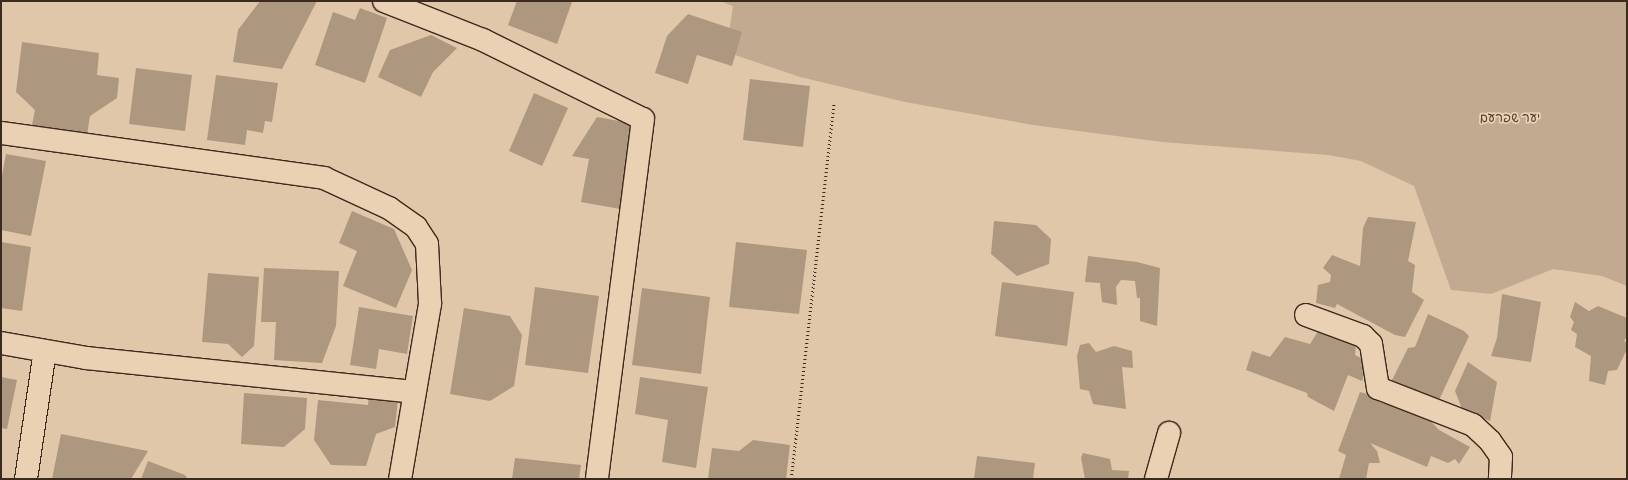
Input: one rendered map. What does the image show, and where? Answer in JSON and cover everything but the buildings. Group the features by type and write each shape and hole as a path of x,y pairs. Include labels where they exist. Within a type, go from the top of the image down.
{"street":[{"path":"384,1 483,40 642,119 597,479"},
{"path":"1,133 324,178 389,208 416,227 427,244 430,304 413,392 400,479"},
{"path":"1306,315 1363,336 1371,344 1378,388 1473,425 1490,441 1501,458 1500,479"},
{"path":"1,343 86,358 413,392"},
{"path":"26,479 45,351"},
{"path":"1156,479 1169,433"}],"path":[{"path":"791,479 834,102"}],"green space":[{"name":"יער שפרעם","path":"720,1 1627,1 1627,286 1602,276 1553,269 1491,294 1451,290 1414,186 1361,161 1328,155 1162,142 1033,125 905,102 800,77 726,52 733,6"}]}
